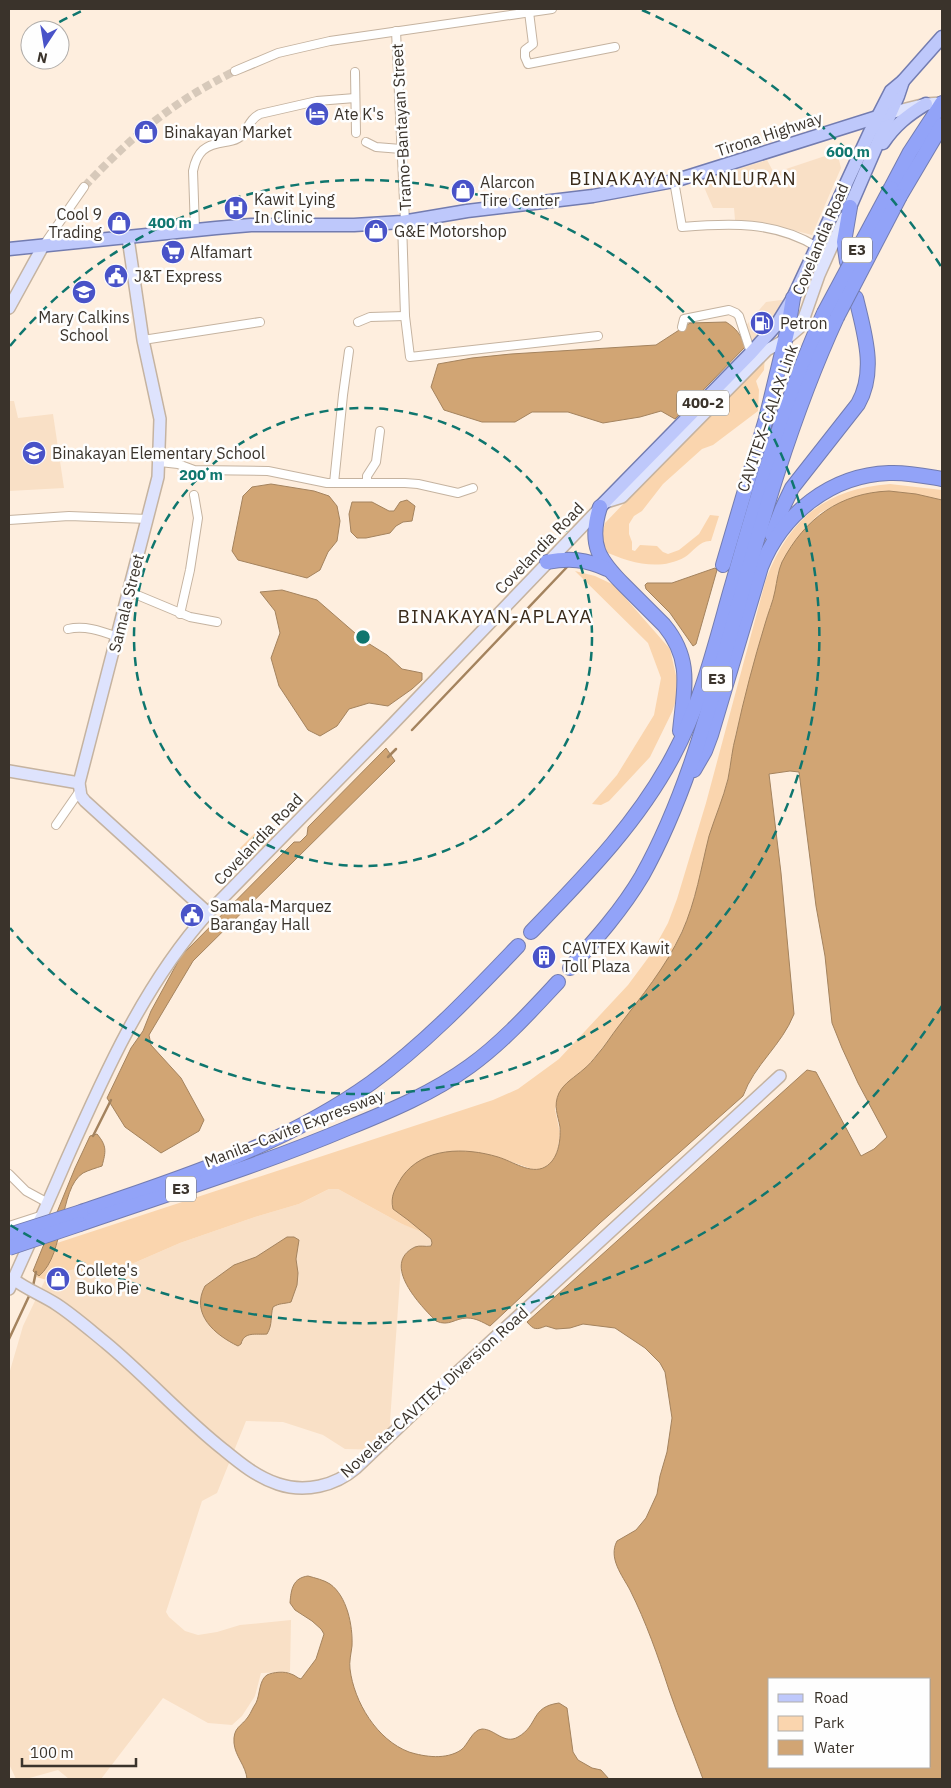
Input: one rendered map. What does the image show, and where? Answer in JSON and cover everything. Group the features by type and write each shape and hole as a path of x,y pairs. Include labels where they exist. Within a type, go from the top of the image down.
{"highway":[{"name":"CAVITEX–CALAX Link","path":"743,567 815,368 830,315 896,192 937,122 942,103"},
{"path":"847,262 844,242 850,207"},
{"path":"723,565 764,427 793,298"},
{"path":"683,788 701,760 711,735 757,580 782,509 792,488 858,404 865,389 868,374 868,356 856,298"},
{"path":"765,557 775,538 796,513 817,496 840,484 866,476 888,473 942,479"},
{"path":"603,505 595,526 594,536 597,551 607,569 664,625 680,650 685,670 685,691 678,746"},
{"path":"547,562 580,559 607,569"},
{"name":"E3","path":"531,932 623,831 656,785 678,746 702,686 743,567"},
{"name":"E3","path":"570,968 607,927 634,889 668,826 683,788 720,667 743,567"},
{"name":"Manila–Cavite Expressway","path":"9,1248 156,1186 237,1156 299,1127 334,1107 372,1082 411,1051 457,1010 518,946"},
{"name":"Manila–Cavite Expressway","path":"9,1235 81,1218 282,1155 407,1102 450,1079 481,1058 517,1025 558,982"}],"main road":[{"name":"Covelandia Road","path":"14,1284 112,1060 156,981 180,946 208,913 389,728 777,324 793,298 877,116 891,91 903,81 942,37"},
{"name":"Covelandia Road","path":"603,505 622,498 767,350 785,340 799,328 819,275 868,166 903,81"},
{"name":"Tirona Highway","path":"9,249 251,226 354,225 403,222 467,211 594,196 674,181 877,116 926,104 942,103"},
{"name":"400-2","path":"868,166 896,126 909,114 926,104"},
{"name":"Samala Street","path":"80,786 130,592 160,462 160,419 143,340 128,238"},
{"path":"9,308 43,246"},
{"path":"9,771 80,786 81,796 85,801 208,913"},
{"name":"Noveleta-CAVITEX Diversion Road","path":"14,1284 38,1293 70,1314 107,1344 204,1434 246,1467 262,1477 289,1487 314,1487 330,1483 344,1478 356,1468 440,1388 780,1076"}],"street":[{"path":"235,71 278,53 330,40 552,9"},
{"path":"529,12 533,44 525,50 525,58 528,64 615,47"},
{"name":"Tramo-Bantayan Street","path":"396,31 405,316 409,354 411,357 598,336"},
{"path":"355,72 356,132"},
{"path":"195,230 193,171 194,163 201,150 212,144 236,140 254,117 260,114 317,101 355,98"},
{"path":"366,142 376,147 401,149"},
{"path":"674,181 682,226 717,224 781,230 801,237 817,247"},
{"path":"43,246 84,187"},
{"path":"682,327 684,319 729,310 736,312 751,353"},
{"path":"358,322 370,317 405,316"},
{"path":"143,340 260,322"},
{"path":"334,483 349,351"},
{"path":"367,483 367,476 376,462 379,451 380,431"},
{"path":"160,462 178,464 194,470 268,471 334,483 418,484 458,493 473,488"},
{"path":"180,614 190,570 198,518 194,495"},
{"path":"9,520 69,516 148,519"},
{"path":"130,592 180,614 217,622"},
{"path":"68,629 78,626 86,627 118,637"},
{"path":"56,825 80,786"},
{"path":"9,1174 26,1191 48,1203"},
{"path":"9,1226 43,1215"}],"shaded area":[{"path":"837,152 841,168 812,235 770,224 735,220 734,208 713,208 701,180 767,160 774,173"},
{"path":"788,301 751,346 744,328 766,302"},
{"name":"Binakayan Elementary School","path":"9,401 14,401 18,418 53,414 64,488 9,491"},
{"path":"329,1189 338,1189 402,1224 418,1229 431,1239 432,1243 431,1245 414,1247 408,1252 401,1265 388,1450 345,1449 323,1435 283,1422 246,1421 217,1493 202,1501 166,1612 185,1631 198,1635 240,1625 291,1620 290,1672 261,1673 255,1696 242,1716 232,1725 208,1723 163,1698 101,1779 69,1779 58,1770 26,1779 16,1779 9,1764 9,1374 23,1326 45,1280 47,1280 50,1274 55,1272 81,1268 83,1275 134,1263 180,1243 299,1204"}],"green space":[{"path":"765,356 764,370 756,381 759,390 758,411 713,445 702,449 663,484 629,524 632,550 635,551 640,545 657,546 668,554 679,550 699,534 710,515 719,516 711,541 703,542 685,557 675,562 654,565 633,562 603,551 600,542 605,523"},
{"path":"890,484 942,490 942,500 901,492 878,492 858,496 837,504 820,513 806,527 778,572 775,593 758,647 735,737 722,802 710,833 689,915 668,960 648,990 587,1067 566,1084 555,1109 560,1133 554,1161 541,1169 532,1169 497,1157 422,1232 402,1224 338,1189 329,1189 299,1204 180,1243 134,1263 83,1275 81,1268 50,1274 47,1280 36,1277 51,1245 493,1100 518,1089 559,1059 628,985 651,954 668,923 706,803 766,579 775,558 798,524 828,500 867,487"},
{"path":"575,571 595,576 614,585 670,649 677,680 676,700 672,712 650,757 609,801 601,805 592,804 617,775 654,715 661,678 648,643"},
{"path":"261,827 273,837 250,860 238,850"}],"water":[{"path":"726,322 738,333 745,347 675,419 661,411 640,417 603,423 568,412 532,412 515,422 482,422 444,410 431,387 438,364 511,354 656,345 690,323"},
{"path":"271,484 314,491 329,496 337,506 340,521 337,541 328,552 320,570 307,578 238,560 232,551 243,496 252,487"},
{"path":"889,491 916,494 942,500 942,1779 703,1779 656,1652 630,1590 617,1566 614,1554 617,1541 636,1530 646,1518 657,1494 667,1452 672,1418 665,1372 660,1363 645,1348 615,1328 583,1324 570,1328 556,1329 546,1326 535,1328 527,1322 807,1070 816,1072 861,1156 874,1149 887,1137 858,1083 832,1023 825,956 816,906 799,772 790,771 769,774 781,873 794,1014 783,1036 754,1074 743,1096 600,1223 490,1326 470,1318 441,1323 436,1321 421,1306 407,1285 402,1274 401,1264 405,1254 415,1247 431,1246 431,1239 393,1209 392,1200 397,1185 411,1167 433,1155 459,1151 472,1152 498,1157 534,1169 545,1167 553,1160 558,1150 560,1138 556,1106 561,1089 586,1067 603,1048 668,958 687,920 695,896 709,836 728,779 733,746 746,693 782,562 791,546 813,521 840,503 855,497"},
{"path":"407,500 415,506 412,521 403,522 390,533 366,538 357,538 351,532 349,514 352,502 372,502 389,511 394,511 400,502"},
{"path":"715,568 717,570 696,644 693,646 670,613 646,589 645,585 647,583 672,583"},
{"path":"282,590 317,600 363,640 387,655 402,669 422,673 422,680 388,706 369,703 349,709 337,726 320,736 308,730 279,686 271,658 280,633 275,611 260,592"},
{"path":"386,748 395,761 193,961 149,1035 151,1045 181,1078 204,1120 199,1131 161,1153 125,1127 107,1098 131,1048 143,1031 151,1011 181,956 294,842 300,842 307,835 308,827"},
{"path":"97,1134 103,1142 105,1149 102,1166 83,1173 75,1181 69,1193 54,1253 48,1266 39,1276 33,1271 75,1168 90,1136"},
{"path":"287,1237 294,1237 299,1240 296,1259 297,1285 291,1302 273,1307 267,1334 248,1335 238,1346 213,1330 207,1322 201,1306 201,1296 205,1286 234,1265 256,1257"},
{"path":"308,1576 330,1584 341,1596 350,1621 352,1646 350,1666 356,1694 362,1707 377,1729 397,1746 415,1754 442,1756 455,1753 464,1748 475,1732 482,1729 491,1731 504,1738 513,1739 525,1732 543,1708 559,1703 567,1708 573,1752 578,1760 592,1768 601,1770 609,1779 247,1779 235,1748 234,1738 236,1730 248,1717 256,1703 262,1680 267,1675 279,1672 288,1673 301,1679 316,1659 324,1634 312,1621 295,1610 290,1603 291,1593 296,1582"}],"waterway":[{"path":"412,730 568,566"},
{"path":"388,757 396,749"},
{"path":"93,1136 111,1100"},
{"path":"33,1286 36,1272"},
{"path":"9,1339 30,1294"}],"tunnel":[{"path":"84,187 136,136 172,108 191,95 235,71"}],"place":[{"name":"Ate K's","path":"317,114"},
{"name":"Binakayan Market","path":"146,132"},
{"name":"Alarcon Tire Center","path":"463,191"},
{"name":"Kawit Lying In Clinic","path":"236,208"},
{"name":"Cool 9 Trading","path":"119,223"},
{"name":"G&E Motorshop","path":"376,231"},
{"name":"Alfamart","path":"173,252"},
{"name":"J&T Express","path":"116,276"},
{"name":"Mary Calkins School","path":"84,292"},
{"name":"Petron","path":"762,323"},
{"name":"Binakayan Elementary School","path":"34,453"},
{"name":"Samala-Marquez Barangay Hall","path":"192,915"},
{"name":"CAVITEX Kawit Toll Plaza","path":"544,957"},
{"name":"Collete's Buko Pie","path":"58,1279"}],"district":[{"name":"BINAKAYAN-KANLURAN","path":"683,178"},
{"name":"BINAKAYAN-APLAYA","path":"495,616"}]}
